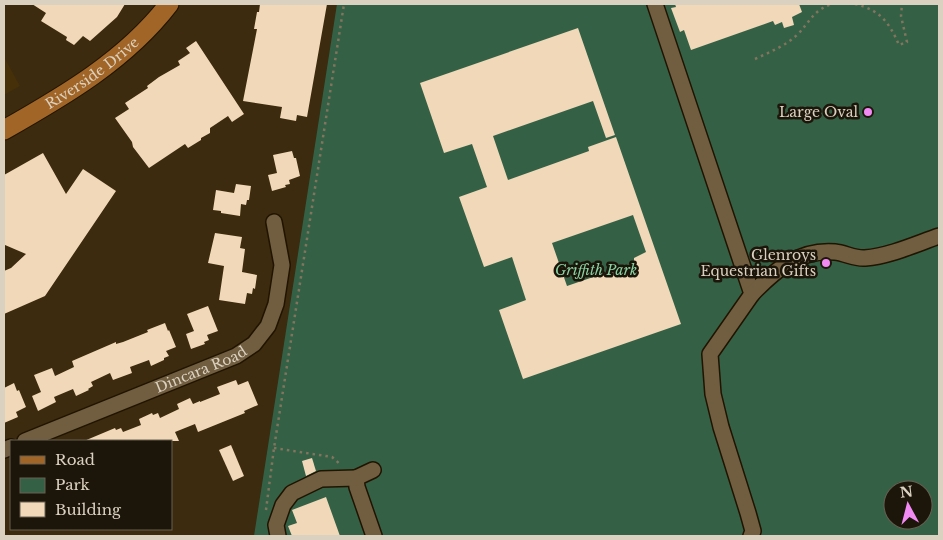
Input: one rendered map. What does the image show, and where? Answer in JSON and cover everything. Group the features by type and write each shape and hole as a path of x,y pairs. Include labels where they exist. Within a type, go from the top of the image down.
{"main road":[{"name":"Riverside Drive","path":"4,130 89,79 140,36 169,4"}],"street":[{"path":"656,4 752,294"},
{"name":"Dincara Road","path":"27,440 236,356 254,344 268,326 276,304 282,265 274,222"},
{"path":"751,536 753,531 715,402 710,354 752,294 771,274 785,265 804,256 823,251 840,252 862,258 878,256 939,236"},
{"path":"278,536 276,526 283,504 292,493 321,479 356,478 373,470"},
{"path":"356,478 357,487 374,536"}],"path":[{"path":"265,517 274,448 344,4"},
{"path":"756,59 782,47 798,34 821,5 832,4"},
{"path":"855,4 867,7 888,22 899,45 907,42 901,16 902,4"},
{"path":"274,448 332,457 356,478"}],"shaded area":[{"path":"4,57 20,86 4,95"}],"green space":[{"name":"Griffith Park","path":"337,4 939,4 939,536 254,536"}],"building":[{"path":"32,4 125,4 117,17 90,41 83,36 74,45 66,40 67,37 41,21 46,13"},
{"path":"260,4 327,4 307,117 297,115 296,121 280,118 282,107 243,101 257,29 254,29"},
{"path":"675,4 799,4 802,12 792,17 794,25 784,28 782,22 775,25 773,21 691,50 684,30 680,32 671,8 676,7"},
{"path":"578,28 615,135 606,138 593,101 493,136 508,180 589,151 588,147 616,137 681,324 523,379 499,310 526,300 512,257 484,267 459,197 487,187 472,144 444,153 420,83","holes":["633,215 646,252 634,258 634,263 567,286 552,243"]},
{"path":"196,41 244,114 232,122 228,116 210,128 210,133 201,138 201,140 188,148 185,144 149,168 115,118 129,109 125,103 148,88 147,86 159,77 180,65 178,61 190,53 186,48"},
{"path":"292,151 294,158 296,158 300,176 289,180 290,184 285,185 286,187 272,191 268,175 277,173 273,155"},
{"path":"43,153 66,194 83,169 116,191 45,296 4,314 4,271 11,268 26,254 5,245 4,175"},
{"path":"236,184 251,186 249,200 247,200 246,205 241,204 240,216 213,210 216,190 234,193"},
{"path":"215,233 242,237 240,248 245,249 242,272 257,275 255,289 253,288 252,294 247,293 245,304 219,300 224,266 208,263"},
{"path":"208,306 218,331 207,335 209,340 204,342 205,344 191,349 186,334 194,331 187,314"},
{"path":"165,323 176,347 166,351 169,356 164,358 164,360 151,366 149,360 130,367 132,373 113,380 110,373 91,382 93,386 89,390 76,396 73,389 54,397 56,402 38,411 32,396 41,392 34,375 52,368 55,376 74,367 72,361 116,342 116,344 123,342 148,332 147,330"},
{"path":"236,380 238,385 248,381 258,405 244,411 245,413 198,432 195,424 175,432 179,441 86,440 115,428 116,430 121,428 123,432 141,425 139,419 152,413 153,415 158,413 160,418 179,409 177,404 190,398 193,404 220,394 217,387"},
{"path":"14,383 26,407 16,412 18,417 4,423 4,388"},
{"path":"231,445 244,476 233,481 219,450"},
{"path":"312,458 316,471 306,476 302,461"},
{"path":"326,497 340,536 292,536 288,526 297,523 292,510"}],"place":[{"name":"Large Oval","path":"868,112"},
{"name":"Glenroys Equestrian Gifts","path":"826,263"}]}
